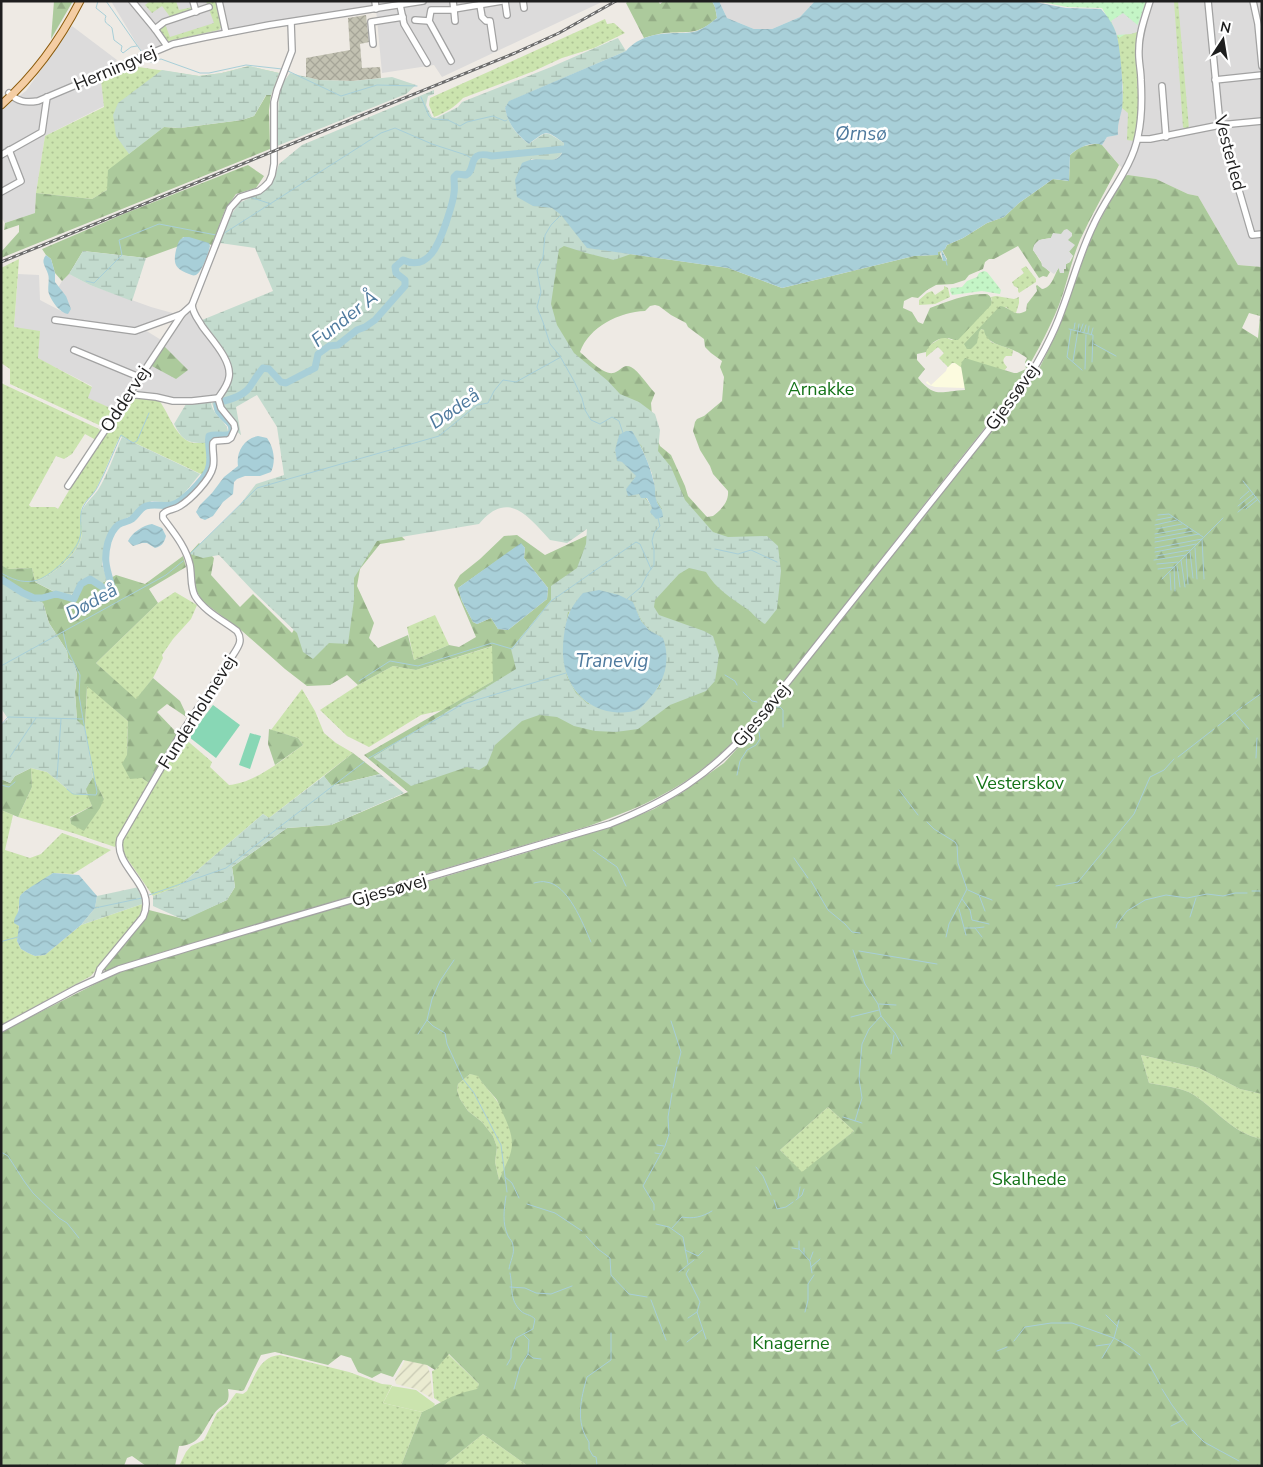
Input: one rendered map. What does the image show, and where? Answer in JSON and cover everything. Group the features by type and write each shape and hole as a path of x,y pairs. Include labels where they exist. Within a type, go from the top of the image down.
{"main road":[{"path":"1,105 54,46 71,20 80,1"},
{"path":"1,100 10,95"}],"street":[{"path":"132,1 167,46"},
{"path":"193,1 196,12"},
{"path":"220,1 226,33"},
{"path":"375,1 376,9"},
{"name":"Herningvej","path":"10,95 24,102 38,101 167,46 226,33 423,1"},
{"path":"454,1 455,22"},
{"path":"451,61 429,21 431,10 454,10 504,1 507,15"},
{"name":"Gjessøvej","path":"1,1029 118,969 610,824 664,800 682,789 733,749 752,728 1024,384 1038,362 1058,322 1082,250 1093,225 1127,166 1138,139 1141,86 1138,49 1150,1"},
{"name":"Vesterled","path":"1208,1 1220,125 1252,235 1262,234"},
{"path":"1253,1 1258,24 1262,66"},
{"path":"400,5 404,24 427,63"},
{"path":"480,5 482,17 486,21 490,21 494,48"},
{"path":"155,29 164,22 209,7"},
{"path":"373,44 371,22 402,17"},
{"path":"416,20 429,21"},
{"path":"55,320 135,332 182,314 192,305 230,208 240,197 259,191 269,182 272,175 274,164 275,98 292,51 291,22"},
{"path":"1215,80 1262,74"},
{"path":"1162,86 1166,137"},
{"path":"1,155 42,132 47,97"},
{"path":"1138,139 1150,140 1220,125 1262,121"},
{"path":"1,192 21,181 9,150"},
{"path":"128,394 156,396 173,401 218,398 228,383 228,365 194,314 192,305"},
{"name":"Oddervej","path":"68,486 182,314"},
{"path":"74,350 139,377"},
{"name":"Funderholmevej","path":"98,978 100,969 143,917 147,906 147,899 143,888 120,853 120,839 179,737 240,642 240,636 237,631 204,606 195,594 186,553 182,544 163,518 163,514 166,511 182,505 208,478 213,469 212,446 215,441 228,440 233,435 234,424 221,408 218,398"}],"shaded area":[{"path":"111,1 604,1 442,77 434,65 382,73 376,9 182,42 144,56"},
{"path":"719,1 815,1 800,17 772,29 754,29 727,18"},
{"path":"1147,1 1262,1 1262,267 1238,265 1198,196 1188,194 1156,179 1128,175 1102,145 1107,137 1118,135 1117,125 1122,108 1123,87 1120,58"},
{"path":"1123,13 1140,27 1137,32 1117,35 1111,21"},
{"path":"366,15 369,42 360,44 362,68 380,67 381,78 353,81 318,80 306,77 306,58 350,50 348,18"},
{"path":"72,26 117,60 101,80 104,106 45,136 36,193 35,213 5,223 1,217 1,110 26,91"},
{"path":"1067,229 1072,233 1068,240 1075,245 1069,252 1073,256 1070,262 1066,264 1064,273 1060,273 1059,268 1054,274 1042,266 1041,261 1033,250 1034,245 1039,240 1051,238 1053,233 1061,234"},
{"path":"18,274 39,275 40,300 61,311 66,296 58,288 69,274 90,285 176,314 145,330 166,343 189,312 205,331 226,363 228,371 225,383 214,396 207,398 178,399 129,396 119,412 87,398 92,386 37,358 14,327"},
{"path":"954,363 964,370 989,376 964,388 935,387 926,383 927,381 931,385"},
{"path":"405,1360 427,1365 430,1373 433,1399 416,1389 396,1384 395,1380"}],"green space":[{"path":"54,1 73,1 51,39"},
{"path":"150,1 176,1 179,10 193,7 192,11 171,18 162,6 152,13 145,5"},
{"path":"206,1 216,2 222,26 219,30 168,41 159,31 165,24 170,37 214,23"},
{"path":"628,1 658,1 660,4 664,1 712,1 717,18 704,28 692,32 664,33 644,38 626,3"},
{"path":"1036,1 1146,1 1137,27 1119,38 1102,8 1067,7"},
{"path":"1174,1 1178,1 1189,129 1183,127"},
{"path":"605,19 607,24 614,23 625,33 594,48 562,58 534,71 463,98 450,109 434,117 429,105 430,98"},
{"path":"1137,32 1139,110 1134,141 1127,140 1128,113 1122,108 1123,87 1117,35"},
{"path":"618,38 626,51 510,101 505,108 513,128 529,144 543,134 550,134 564,143 560,155 553,160 531,159 533,206 552,208 561,215 588,248 631,254 614,260 564,246 559,249 551,304 557,325 574,353 608,381 620,394 639,402 655,414 660,430 658,451 671,467 685,500 713,532 728,537 767,536 778,546 781,571 777,609 765,624 719,588 706,572 689,568 679,574 655,600 654,607 659,615 713,636 719,655 715,681 706,691 670,705 638,729 616,732 595,731 574,726 557,717 539,715 522,721 495,745 487,765 479,770 467,767 411,786 373,757 516,669 511,649 551,600 551,586 577,568 586,544 587,529 567,543 550,540 526,515 508,507 499,508 489,514 479,524 377,541 354,578 354,600 348,644 329,643 313,659 303,652 297,633 219,555 203,558 190,554 239,506 256,484 284,475 277,427 257,395 236,407 241,435 215,412 212,403 224,392 230,382 232,372 225,352 202,320 273,291 255,248 220,243 229,218 239,203 268,188 274,179 279,164 302,145 434,90 434,94 428,96 426,105 432,117 436,118 458,107 462,102","holes":["619,435 641,445 652,473 655,498 662,509 652,508 642,496 626,489 636,476 622,462 617,461 615,450","633,602 647,627 663,638 660,686 638,709 588,704 576,693 567,677 563,656 568,612"]},
{"path":"132,66 199,76 222,73 249,66 279,73 271,95 164,127 107,190 92,199 36,193 45,136 104,107 101,80"},
{"path":"249,66 279,73 271,95 266,95 254,116 242,120 180,128 164,127 129,154 116,136 113,115 118,103 162,70 199,76 222,73"},
{"path":"290,73 319,80 353,81 392,77 416,85 406,94 277,146 279,88"},
{"path":"267,94 271,95 269,110 270,149 1,258 1,252 19,232 19,225 4,230 5,223 35,213 36,193 92,199 107,190 108,170 164,127 180,128 242,120 254,116"},
{"name":"Arnakke","path":"1099,143 1119,165 1080,240 1054,318 1042,342 1022,376 1008,399 776,692 747,727 714,759 672,790 631,810 589,826 156,954 106,971 103,970 149,910 184,919 227,900 235,887 232,867 287,828 331,825 408,792 364,755 493,681 492,646 416,670 393,666 358,685 347,675 330,685 307,686 242,631 202,601 196,590 189,554 199,543 214,558 211,575 240,607 253,594 292,633 311,600 316,584 305,574 309,561 316,551 325,543 337,537 389,523 405,540 380,544 360,569 357,586 374,623 369,638 378,648 408,635 414,660 449,645 459,647 476,637 454,585 460,575 504,536 517,535 545,555 605,527 558,431 505,452 523,371 494,294 533,206 552,208 561,215 588,248 728,268 782,288 914,256 937,255 937,252 941,251 940,254 943,261 946,261 947,259 942,250 947,245 963,238 987,223 1004,217 1019,203 1053,179 1069,181 1070,155 1080,147","holes":["1053,234 1073,256 1070,262 1066,264 1064,273 1060,273 1059,267 1048,286 1042,289 1037,285 1037,291 1027,304 1026,311 1015,313 1000,306 964,344 967,349 971,349 977,343 981,329 984,330 985,335 991,341 1027,358 1025,362 1026,369 1014,373 965,358 961,366 965,390 939,392 929,389 924,385 918,378 925,369 917,360 917,354 926,352 931,344 937,340 943,338 958,340 991,305 991,299 987,294 965,296 930,308 923,324 918,322 912,312 903,308 904,301 912,297 918,298 936,285 953,284 965,280 969,275 983,269 985,262 989,259 994,259 1018,246 1039,278 1047,277 1050,272 1033,250 1037,242 1051,238","650,306 659,306 686,323 688,327 704,339 705,347 722,361 720,367 724,377 722,401 704,416 697,419 693,431 700,450 713,474 728,491 726,502 713,516 707,517 688,496 671,455 660,446 653,428 651,403 655,393 631,367 626,366 613,373 609,373 596,366 580,352 590,335 606,322 625,314 645,311","626,431 632,431 640,444 652,472 656,499 663,517 656,519 650,512 652,508 646,498 641,498 639,494 628,496 626,489 636,476 622,462 617,461 615,450 619,435","521,544 525,548 524,558 548,588 547,599 508,630 498,629 491,618 477,624 473,622 462,601 458,588","599,590 619,595 633,602 641,621 649,630 663,638 666,655 665,672 658,687 639,709 623,713 601,709 582,698 574,689 565,669 563,658 566,623 573,606 582,593"]},
{"path":"248,165 264,176 256,188 236,194 225,210 212,245 183,237 179,246 146,258 83,251 69,274 62,281 55,273 51,259 42,249 126,213"},
{"name":"Vesterskov","path":"1124,176 1156,179 1188,194 1198,196 1238,265 1262,267 1262,1094 1240,1089 1199,1068 1141,1055 1149,1083 1189,1092 1234,1127 1262,1139 1262,1466 528,1466 483,1434 443,1466 401,1466 422,1412 451,1397 477,1389 479,1384 449,1354 435,1370 427,1365 403,1360 393,1377 381,1373 372,1378 358,1372 351,1358 341,1355 328,1365 275,1352 261,1355 244,1390 228,1389 227,1401 217,1410 201,1435 192,1443 179,1446 175,1466 146,1466 132,1456 127,1458 124,1466 1,1466 1,1032 134,966 575,838 632,818 654,809 683,792 724,763 754,730 1039,369 1056,334 1092,235","holes":["1249,313 1260,316 1258,338 1242,328","470,1074 478,1076 497,1100 505,1118 512,1143 510,1156 499,1180 495,1162 497,1147 493,1136 482,1122 468,1111 460,1099 457,1090 458,1084","828,1107 854,1131 802,1172 780,1150"]},
{"path":"83,251 146,258 132,301 90,285 69,274"},
{"path":"19,259 14,327 40,331 38,358 92,387 88,398 115,410 105,425 99,425 10,384 10,369 1,363 1,268"},
{"path":"1026,266 1036,279 1036,282 1019,293 1018,288 1012,282 1024,273 1021,269"},
{"path":"987,272 1001,290 1000,294 982,291 952,295 951,288 962,287 967,281 977,277 979,273"},
{"path":"944,286 948,288 950,297 935,304 919,305 919,300 927,293 932,291 935,295 944,289"},
{"path":"991,297 1014,299 1019,297 1016,313 1006,307 981,329 984,330 991,342 1013,350 1012,356 1006,356 1004,359 1007,367 1005,370 961,366 962,368 955,363 948,367 939,358 944,353 938,347 926,357 927,347 941,338 952,340 992,300"},
{"path":"164,346 188,370 176,379 150,365"},
{"path":"1,383 99,429 101,432 96,440 85,434 72,454 64,459 56,456 29,505 31,507 55,507 58,509 100,438 129,396 157,398 182,437 194,443 206,443 209,460 203,475 120,436 96,489 82,507 82,534 76,549 57,569 35,582 32,568 7,569 1,565"},
{"path":"211,402 214,411 228,432 212,433 207,438 206,443 186,440 174,424 186,404"},
{"path":"122,437 200,474 178,501 172,503 152,501 140,507 133,515 120,521 112,528 102,564 107,580 102,583 91,576 81,581 74,593 69,596 57,593 35,582 57,569 76,549 82,534 82,511 101,484"},
{"path":"183,556 186,567 149,589 158,603 96,663 136,699 153,678 180,701 188,718 167,704 157,712 178,734 149,783 142,778 130,779 122,764 127,755 128,721 87,686 85,728 77,721 75,692 77,673 74,663 68,658 67,651 49,623 43,603 17,592 1,582 1,565 8,569 32,568 35,582 68,599 88,578 102,583 116,575 145,584"},
{"path":"1,582 17,592 43,603 49,623 67,651 68,658 74,663 77,673 75,692 77,720 85,728 93,777 86,789 88,795 72,793 47,772 31,768 15,776 10,783 1,779 1,725 8,719 1,708"},
{"path":"175,592 197,605 191,619 162,655 163,658 153,678 136,700 96,663 158,603"},
{"path":"435,615 449,645 414,660 407,627"},
{"path":"493,646 493,681 443,710 421,715 369,747 347,736 320,710 358,685 393,666 416,670"},
{"path":"87,685 128,721 127,755 142,778 149,783 115,847 18,817 32,787 31,768 47,772 72,793 88,795 92,806 70,817 71,824 104,799 93,777 85,728"},
{"path":"302,689 315,711 324,733 353,753 269,818 263,814 179,886 153,896 124,854 121,845 123,838 183,737 212,762 210,767 229,785 238,784 258,776 303,745 298,738 271,730"},
{"path":"213,705 240,725 216,758 189,737"},
{"path":"269,729 298,738 303,745 275,765 268,744"},
{"path":"250,733 261,736 250,769 239,765"},
{"path":"353,753 380,774 331,786 324,776"},
{"path":"31,768 32,787 18,817 1,810 1,779 10,783 15,776"},
{"path":"380,774 404,793 331,825 287,828 232,867 235,887 227,900 184,920 153,906 153,896 179,886 263,814 269,818 324,776 332,786"},
{"path":"93,777 104,799 84,831 71,824 70,818 92,806 85,789"},
{"path":"1,810 13,815 5,850 30,858 41,854 62,833 111,850 73,874 53,873 20,896 17,941 21,949 35,956 45,955 81,925 145,903 141,915 91,976 1,1025"},
{"path":"139,887 145,903 81,925 95,908 97,896"},
{"path":"1141,1055 1199,1068 1240,1089 1262,1094 1262,1139 1234,1127 1189,1092 1149,1083"},
{"path":"470,1074 478,1075 495,1098 503,1111 510,1130 513,1148 509,1161 499,1180 495,1162 497,1147 493,1136 482,1122 468,1111 460,1099 457,1090 458,1084"},
{"path":"828,1107 854,1131 802,1173 780,1150"},
{"path":"448,1354 479,1384 477,1390 450,1398 442,1403 434,1398 432,1371"},
{"path":"280,1355 349,1372 382,1384 392,1385 383,1403 422,1412 401,1466 179,1466 191,1446 204,1440 217,1413 228,1404 236,1393 243,1394 247,1391 263,1363 273,1356"},
{"path":"392,1386 416,1390 435,1404 433,1407 422,1412 383,1403"},
{"path":"483,1434 528,1466 443,1466"}],"water":[{"name":"Ørnsø","path":"712,1 719,1 727,18 754,29 772,29 800,17 815,1 1030,1 1066,8 1101,9 1114,28 1120,52 1123,102 1118,135 1107,137 1102,145 1093,144 1073,152 1070,155 1069,181 1053,179 1019,203 1004,217 987,223 963,238 947,245 942,251 947,260 945,261 943,261 941,251 938,252 938,255 914,256 782,288 728,268 587,248 561,215 552,208 533,206 517,197 515,180 522,163 536,159 556,159 563,151 564,143 546,133 529,144 513,128 505,108 509,101 626,51 637,42 649,36 690,33 700,30 717,18"},
{"path":"184,237 209,243 210,246 203,266 196,275 181,270 175,262 178,244 180,239"},
{"path":"46,255 51,259 55,273 55,282 66,296 71,309 68,314 62,312 57,307 49,294 49,276 43,262"},
{"path":"626,431 632,431 645,456 655,485 655,497 663,517 656,519 650,512 652,508 647,498 641,498 639,494 628,496 626,489 636,476 622,462 617,461 615,450 619,435"},
{"path":"258,436 267,438 271,446 274,459 271,472 260,476 245,476 237,479 234,482 233,494 223,502 213,516 205,520 200,518 196,512 200,505 224,477 238,466 239,452 245,443"},
{"path":"152,524 162,528 166,536 161,545 155,548 147,543 133,546 128,541 138,530"},
{"path":"521,543 525,548 524,558 548,588 547,599 508,630 498,629 491,618 477,624 473,622 462,601 458,588"},
{"name":"Tranevig","path":"599,590 619,595 633,602 641,621 649,630 663,638 666,663 662,679 653,694 639,709 633,711 613,712 591,704 574,689 565,669 563,646 566,623 570,611 583,593"},
{"path":"53,873 79,875 97,896 95,908 81,925 45,955 35,956 21,949 17,941 19,926 14,923 14,920 19,910 20,896"}],"waterway":[{"path":"98,1 96,8 106,16 105,19 112,28 114,40 122,46 121,51 123,53 131,47 137,46"},
{"path":"106,1 141,51"},
{"path":"148,61 161,59 200,73 209,73 246,65 282,69"},
{"path":"288,71 341,96 377,85 417,86"},
{"path":"421,97 432,119 448,120 460,126 467,122 493,116 505,121 507,120"},
{"path":"223,234 381,133 395,128 432,144 466,155 474,160"},
{"name":"Funder Å","path":"1,579 34,598 56,594 74,599 81,584 90,579 107,590 112,587 106,565 106,555 108,542 115,528 132,519 146,506 166,506 182,500 197,485 208,470 210,462 209,436 231,434 232,427 217,409 217,403 234,398 246,391 263,368 269,369 281,382 286,383 315,368 318,354 329,346 338,345 357,330 375,320 405,286 405,280 396,273 395,267 403,260 412,263 420,262 432,254 443,231 452,204 454,177 457,174 466,175 471,169 473,161 479,155 492,156 564,149"},
{"path":"250,197 271,204"},
{"name":"Dødeå","path":"190,554 257,488 439,436 477,405 488,403 494,391 503,380 516,382 561,357 550,344 537,307 541,292 537,270 543,257 545,235 551,225 561,215"},
{"path":"86,281 94,283 122,255 119,240 159,224 216,235"},
{"path":"946,261 947,265"},
{"path":"1074,329 1075,323"},
{"path":"1073,361 1079,324"},
{"path":"1080,332 1083,324"},
{"path":"1084,332 1086,325"},
{"path":"1088,333 1089,326"},
{"path":"1091,335 1093,328"},
{"path":"1069,329 1093,335 1092,362"},
{"path":"1071,330 1067,357 1082,370"},
{"path":"1085,369 1086,335"},
{"path":"1094,344 1116,356"},
{"path":"561,358 574,381 585,410 591,420 600,424 612,417 619,421 623,433"},
{"path":"1,573 17,580 34,581 47,575 68,557 74,550 80,537 83,507 97,488 121,435 133,443 137,441 149,413"},
{"path":"1243,481 1262,505"},
{"path":"1240,499 1249,491"},
{"path":"1238,506 1253,494"},
{"path":"1238,512 1256,497"},
{"path":"1246,509 1257,500"},
{"path":"1158,515 1169,514 1203,537"},
{"path":"1156,520 1172,517"},
{"path":"627,599 641,587 654,565 652,541 654,533 660,526 658,518"},
{"path":"1162,579 1223,518"},
{"path":"1155,525 1177,520"},
{"path":"1156,529 1182,524"},
{"path":"1155,534 1188,528"},
{"path":"1155,538 1193,531"},
{"path":"1155,542 1199,534"},
{"path":"1155,548 1202,539 1204,579"},
{"path":"359,681 390,661 418,666 492,643 512,649 551,601 636,542 640,544 651,569"},
{"path":"1155,552 1196,544"},
{"path":"1195,548 1197,579"},
{"path":"715,549 738,554 751,550 777,562"},
{"path":"1156,556 1190,550"},
{"path":"1190,552 1193,578"},
{"path":"1154,560 1186,555 1188,584"},
{"path":"1181,560 1185,587"},
{"name":"Dødeå","path":"1,666 166,575 183,561"},
{"path":"1157,564 1178,562"},
{"path":"1177,566 1180,587"},
{"path":"1158,569 1174,567 1175,591"},
{"path":"1170,573 1171,590"},
{"path":"1,725 8,717 83,719 79,695 80,675 67,649 63,632"},
{"path":"369,758 463,704 566,673"},
{"path":"725,675 735,681 737,685"},
{"path":"743,692 752,701 757,702"},
{"path":"1245,705 1262,693"},
{"path":"776,707 780,707 783,710 783,727"},
{"path":"1218,726 1242,707"},
{"path":"1235,713 1249,729"},
{"path":"10,757 36,718"},
{"path":"57,778 61,719"},
{"path":"67,789 73,794 96,795 97,792 83,719"},
{"path":"1178,757 1214,729"},
{"path":"737,775 740,761 747,750 756,745 760,739 759,732"},
{"path":"1256,758 1257,738"},
{"path":"1056,886 1078,882 1134,814 1150,777 1164,770 1174,759"},
{"path":"149,895 226,868 364,762"},
{"path":"1,785 9,787 15,782"},
{"path":"899,790 918,815"},
{"path":"927,822 957,845 958,863 967,889 949,924 946,937"},
{"path":"597,853 617,867 626,886"},
{"path":"794,858 808,878"},
{"path":"811,881 828,910 852,932 860,933"},
{"path":"534,883 546,882 554,884 568,897 584,925 591,942"},
{"path":"968,890 979,895 985,911"},
{"path":"1252,891 1262,891"},
{"path":"1116,928 1127,911 1145,900 1166,895 1187,898 1207,894 1223,896 1247,893"},
{"path":"979,895 992,900"},
{"path":"95,908 142,898"},
{"path":"1190,917 1196,898"},
{"path":"962,899 970,910 972,920 989,924"},
{"path":"959,909 966,935"},
{"path":"965,928 984,927"},
{"path":"975,928 982,937"},
{"path":"1,943 18,937"},
{"path":"853,950 865,984 878,1004 881,1016 895,1033 902,1046"},
{"path":"859,951 937,964"},
{"path":"418,1034 427,1020 432,999 440,981 454,960"},
{"path":"879,1004 896,1005"},
{"path":"851,1017 879,1010"},
{"path":"855,1121 862,1098 859,1079 862,1044 869,1029 881,1016"},
{"path":"427,1020 445,1033 447,1044 463,1079 474,1093 501,1145 507,1192"},
{"path":"671,1021 681,1052 678,1064"},
{"path":"891,1054 894,1035"},
{"path":"673,1088 677,1067"},
{"path":"654,1210 654,1204 643,1186 665,1146 669,1134 668,1117 672,1093"},
{"path":"843,1117 862,1123"},
{"path":"657,1145 664,1146"},
{"path":"1,1152 8,1156 33,1193 59,1218 67,1223 79,1238"},
{"path":"655,1153 661,1154"},
{"path":"756,1167 763,1176 771,1195"},
{"path":"505,1177 512,1183 519,1198"},
{"path":"798,1198 800,1187"},
{"path":"796,1200 802,1195 804,1189"},
{"path":"506,1196 504,1221 513,1249 509,1269"},
{"path":"774,1200 777,1209 786,1207 793,1202"},
{"path":"527,1204 555,1213 582,1231"},
{"path":"672,1228 682,1217 697,1217 712,1211"},
{"path":"656,1224 669,1227 683,1237 688,1264"},
{"path":"586,1236 610,1258 611,1275 629,1294 647,1297"},
{"path":"799,1241 799,1249 810,1261 812,1273"},
{"path":"792,1248 799,1249"},
{"path":"804,1248 804,1254"},
{"path":"685,1250 698,1256 703,1251"},
{"path":"810,1260 813,1252"},
{"path":"811,1267 820,1259"},
{"path":"679,1272 694,1260"},
{"path":"689,1269 686,1274 700,1302 697,1312 706,1339"},
{"path":"507,1365 511,1358 511,1350 516,1338 533,1329 535,1319 517,1307 512,1293 510,1273"},
{"path":"805,1312 808,1300 808,1284 814,1275"},
{"path":"510,1287 525,1288 536,1293 551,1294 572,1286"},
{"path":"651,1300 666,1340"},
{"path":"688,1318 697,1312"},
{"path":"1106,1315 1118,1327"},
{"path":"1102,1358 1114,1338 1119,1320"},
{"path":"1014,1341 1025,1327 1051,1323 1072,1323 1114,1338 1140,1355"},
{"path":"687,1342 702,1330"},
{"path":"597,1465 596,1457 593,1456 589,1449 589,1442 582,1426 580,1410 587,1377 611,1360 611,1333"},
{"path":"514,1389 520,1367 528,1354 529,1340 524,1335"},
{"path":"1096,1346 1110,1344"},
{"path":"997,1351 1007,1347"},
{"path":"528,1354 533,1358 541,1359"},
{"path":"1149,1364 1160,1384"},
{"path":"1162,1389 1187,1425"},
{"path":"1171,1426 1183,1420"},
{"path":"1192,1430 1204,1442 1239,1461"}],"railway":[{"path":"1,262 515,53 559,33 616,1"}],"park label":[{"name":"Skalhede","path":"1029,1179"},
{"name":"Knagerne","path":"791,1343"}]}
